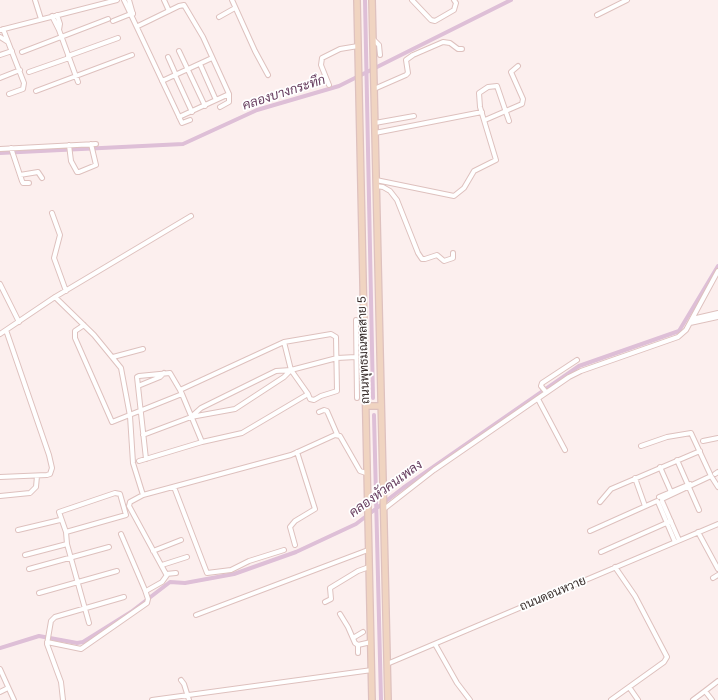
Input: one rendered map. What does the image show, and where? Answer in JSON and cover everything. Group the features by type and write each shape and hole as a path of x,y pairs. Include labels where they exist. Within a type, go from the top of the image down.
{"main road":[{"name":"ถนนพุทธมณฑลสาย 5","path":"357,0 372,700"},
{"name":"ถนนพุทธมณฑลสาย 5","path":"372,0 380,406 384,508 388,700"},
{"path":"366,406 380,406"}],"street":[{"path":"35,0 41,19"},
{"path":"8,94 23,89 24,82 2,29 117,0"},
{"path":"124,0 138,26 182,123 190,120"},
{"path":"129,0 132,15"},
{"path":"164,0 169,10"},
{"path":"232,0 268,75"},
{"path":"412,0 431,20 435,21 454,10 456,3 454,0"},
{"path":"597,15 627,0"},
{"path":"138,26 169,10 182,5 185,7 229,94 229,102 220,107"},
{"path":"219,17 235,8"},
{"path":"57,15 60,24 59,30"},
{"path":"113,21 132,15"},
{"path":"52,16 59,30 78,82"},
{"path":"22,52 108,19"},
{"path":"0,37 8,42"},
{"path":"28,72 118,38"},
{"path":"373,39 379,45 380,56"},
{"path":"374,89 406,75 408,73 406,60 412,55 443,42 450,43 455,47 462,49"},
{"path":"329,85 321,65 322,58 340,49 358,46"},
{"path":"0,55 12,51"},
{"path":"179,51 205,106"},
{"path":"36,91 132,55"},
{"path":"168,56 192,112"},
{"path":"162,81 212,58"},
{"path":"200,64 216,100"},
{"path":"485,120 519,106 523,102 511,72 518,66"},
{"path":"0,78 20,70"},
{"path":"376,183 450,196 459,194 474,171 496,160 482,112 479,93 494,85 497,86 499,88 509,121"},
{"path":"179,117 229,94"},
{"path":"375,133 482,112"},
{"path":"375,123 414,116"},
{"path":"0,149 11,150 70,146 93,145 92,152 96,165 79,172 75,169 70,156 70,146"},
{"path":"11,150 23,183 29,183"},
{"path":"20,175 38,172 42,178"},
{"path":"376,183 390,191 397,200 418,253 422,258 425,259 437,255 444,261 454,258 453,253"},
{"path":"52,213 60,236 54,258 66,291"},
{"path":"0,334 66,291 191,216"},
{"path":"384,508 434,470 538,399 544,390 581,371 678,337 684,332 691,321 718,271"},
{"path":"0,284 18,322"},
{"path":"55,298 84,325 113,357 123,374 130,416 133,463 143,495"},
{"path":"691,321 718,313"},
{"path":"691,321 718,317"},
{"path":"356,320 357,398"},
{"path":"84,325 75,332 75,338 110,421 116,422 141,410 182,394"},
{"path":"0,477 37,476 50,474 51,465 6,330"},
{"path":"180,390 284,342 334,334 337,391 312,400 291,370 284,342"},
{"path":"113,357 143,349"},
{"path":"191,417 201,408 263,377 281,370 291,370 336,359 356,359"},
{"path":"544,390 542,383 577,360"},
{"path":"143,435 191,417 235,409 284,377 291,370"},
{"path":"138,386 160,377 164,373"},
{"path":"146,459 137,381 139,376 171,373 182,394 202,442"},
{"path":"356,377 365,378"},
{"path":"139,461 248,430 308,394"},
{"path":"538,399 565,450"},
{"path":"319,412 324,410 327,411 337,434 360,471 366,473"},
{"path":"641,446 667,437 691,433 710,476 718,487"},
{"path":"167,575 128,506 130,502 143,495 297,452 337,434"},
{"path":"703,441 718,438"},
{"path":"600,502 608,492 635,478 700,451"},
{"path":"295,545 290,527 295,521 315,509 297,452"},
{"path":"677,460 699,510"},
{"path":"660,467 671,493"},
{"path":"0,496 30,493 36,487 37,476"},
{"path":"590,531 710,476"},
{"path":"635,478 645,506"},
{"path":"174,487 207,573 211,574 234,570 249,561 284,550"},
{"path":"66,532 126,515 127,513 120,494 115,493 59,512 60,520 66,532 67,544 79,582 89,623"},
{"path":"660,500 677,541"},
{"path":"18,530 60,520"},
{"path":"601,552 669,522"},
{"name":"ถนนดอนหวาย","path":"388,664 718,524"},
{"path":"698,532 718,569"},
{"path":"48,641 81,648 147,603 148,599 146,591 121,534"},
{"path":"153,551 181,540"},
{"path":"25,555 67,544"},
{"path":"29,569 109,547"},
{"path":"196,615 368,550"},
{"path":"162,565 187,557"},
{"path":"325,602 331,599 330,588 358,571 369,567"},
{"path":"611,700 664,662 667,657 635,596 615,567"},
{"path":"39,593 117,571"},
{"path":"146,591 162,582 167,575 176,573"},
{"path":"713,578 718,575"},
{"path":"63,700 61,682 48,648 48,635 52,619 124,597"},
{"path":"340,614 358,645 358,653"},
{"path":"353,638 363,632"},
{"path":"358,645 371,642"},
{"path":"435,644 457,683 470,700"},
{"path":"0,669 14,700"},
{"path":"152,700 372,670"},
{"path":"181,680 184,684 189,700"},
{"path":"692,700 718,681"},
{"path":"629,687 638,700"},
{"path":"0,692 8,688"},
{"path":"705,691 712,700"}],"waterway":[{"path":"365,0 373,398"},
{"name":"คลองบางกระทึก","path":"0,153 183,144 257,110 339,86 511,0"},
{"name":"คลองหัวคนเพลง","path":"0,648 39,636 77,643 83,642 131,612 170,582 185,583 234,574 296,552 356,524 403,488 579,366 679,331 718,266"},
{"path":"374,415 381,700"}]}
